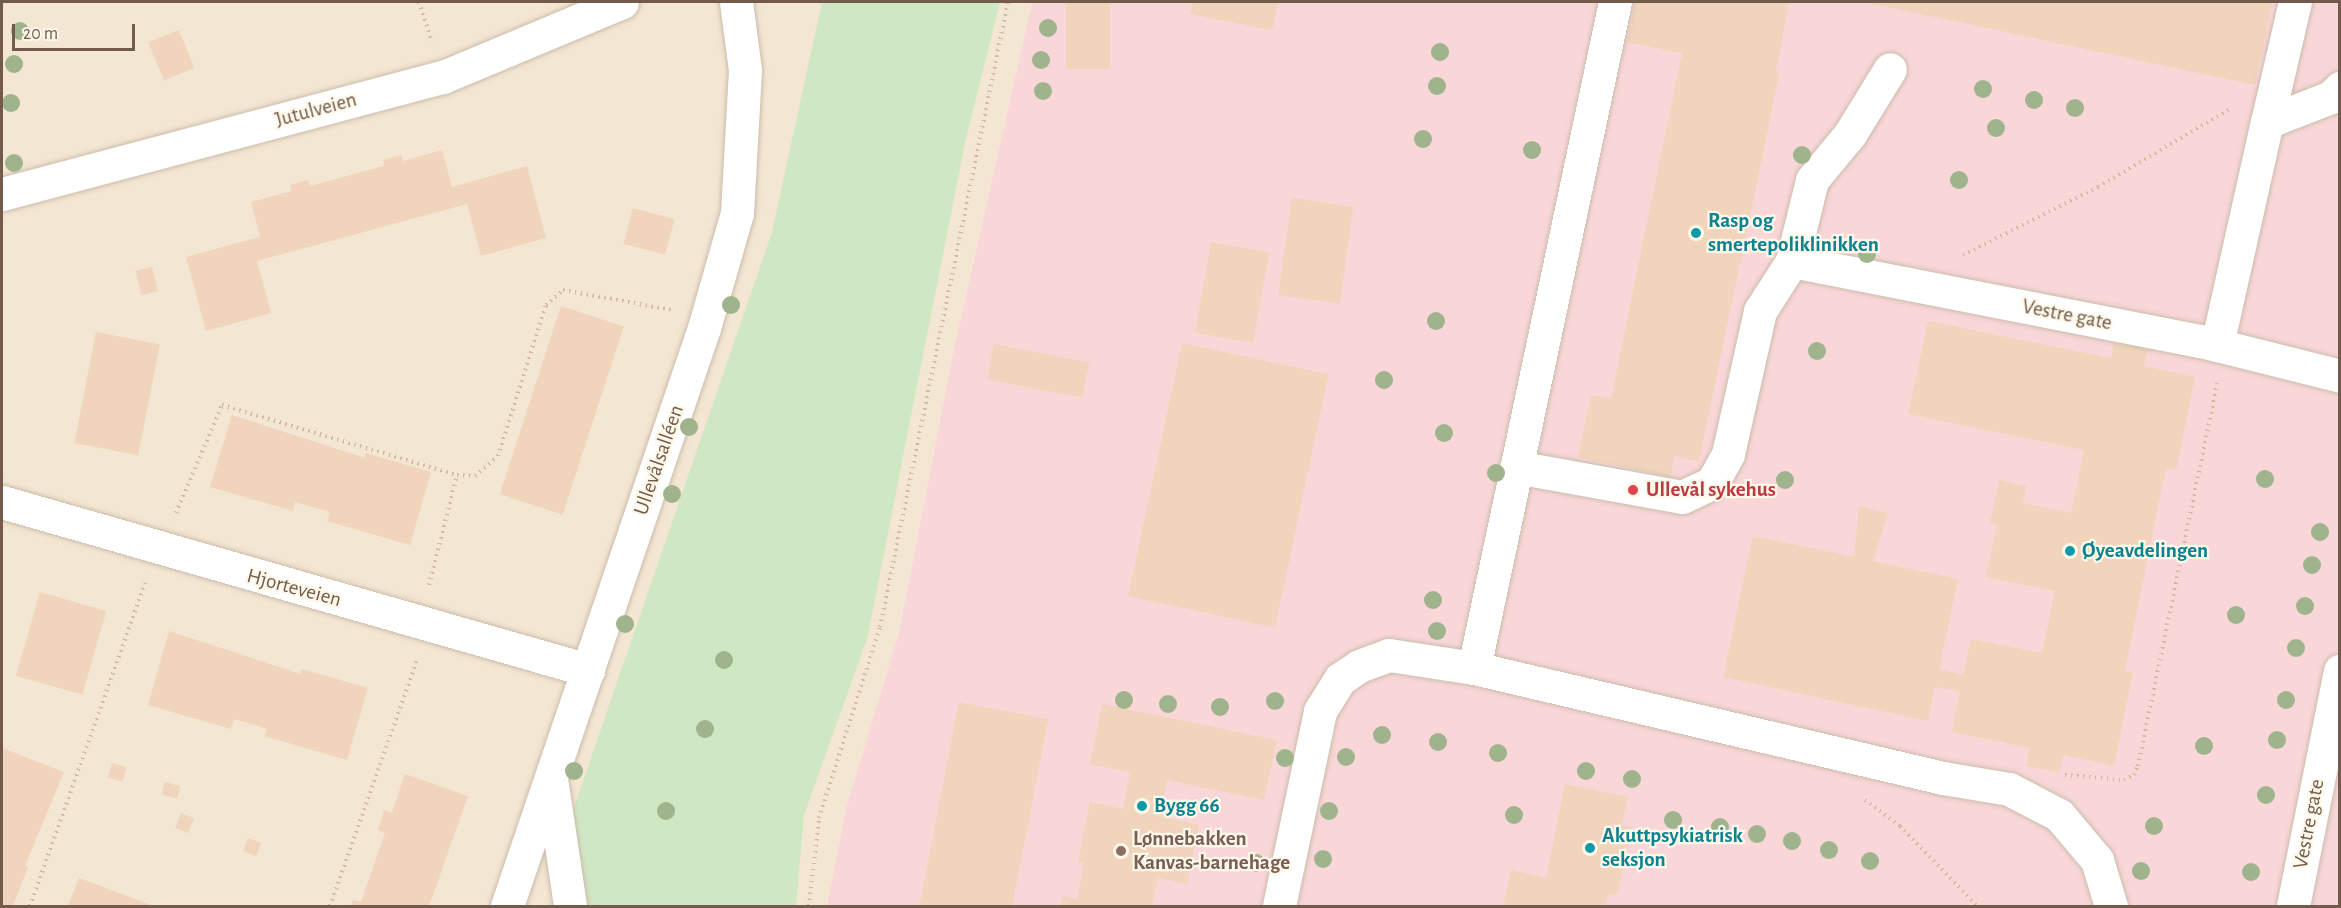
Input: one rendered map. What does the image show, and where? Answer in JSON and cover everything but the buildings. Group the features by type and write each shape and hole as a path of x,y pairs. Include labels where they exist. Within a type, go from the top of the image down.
{"street":[{"name":"Jutulveien","path":"2,194 442,77 622,2"},
{"name":"Ullevålsalléen","path":"507,906 704,328 737,213 745,70 736,2"},
{"path":"1474,668 1615,2"},
{"path":"2217,345 2295,2"},
{"path":"1516,467 1682,497 1712,483 1728,454 1760,311 1792,261 1812,180 1850,134 1890,69"},
{"path":"2267,122 2331,97 2340,88"},
{"name":"Vestre gate","path":"1792,261 2217,345 2340,376"},
{"name":"Hjorteveien","path":"2,502 158,550 588,670"},
{"path":"1279,906 1320,711 1340,679 1359,666 1389,655 1474,668 1943,778 2009,789 2059,815 2097,860 2111,906"},
{"name":"Vestre gate","path":"2298,906 2340,671"},
{"path":"551,780 570,906"}],"path":[{"path":"809,906 819,818 880,627 1008,2"},
{"path":"1955,258 2098,187 2239,103 2277,76"},
{"path":"330,906 419,655 421,622 456,475 475,476 498,456 546,304 563,290 589,293 675,311 704,328"},
{"path":"2062,775 2076,773 2124,780 2134,775 2138,766 2217,382 2211,377"},
{"path":"1858,796 1900,826 1977,906"}],"shaded area":[{"path":"2,2 1032,2 954,348 899,632 846,808 827,906 2,906"},
{"name":"Ullevål sykehus","path":"1032,2 2339,2 2339,906 827,906 846,808 899,632 954,348"}],"green space":[{"path":"822,2 1000,2 966,138 867,639 804,815 796,906 581,906 571,816 772,232"}],"place":[{"name":"Rasp og smertepoliklinikken","path":"1696,233"},
{"name":"Ullevål sykehus","path":"1633,490"},
{"name":"Øyeavdelingen","path":"2070,551"},
{"name":"Bygg 66","path":"1142,806"},
{"name":"Akuttpsykiatrisk seksjon","path":"1590,848"},
{"name":"Lønnebakken Kanvas-barnehage","path":"1121,851"}]}
